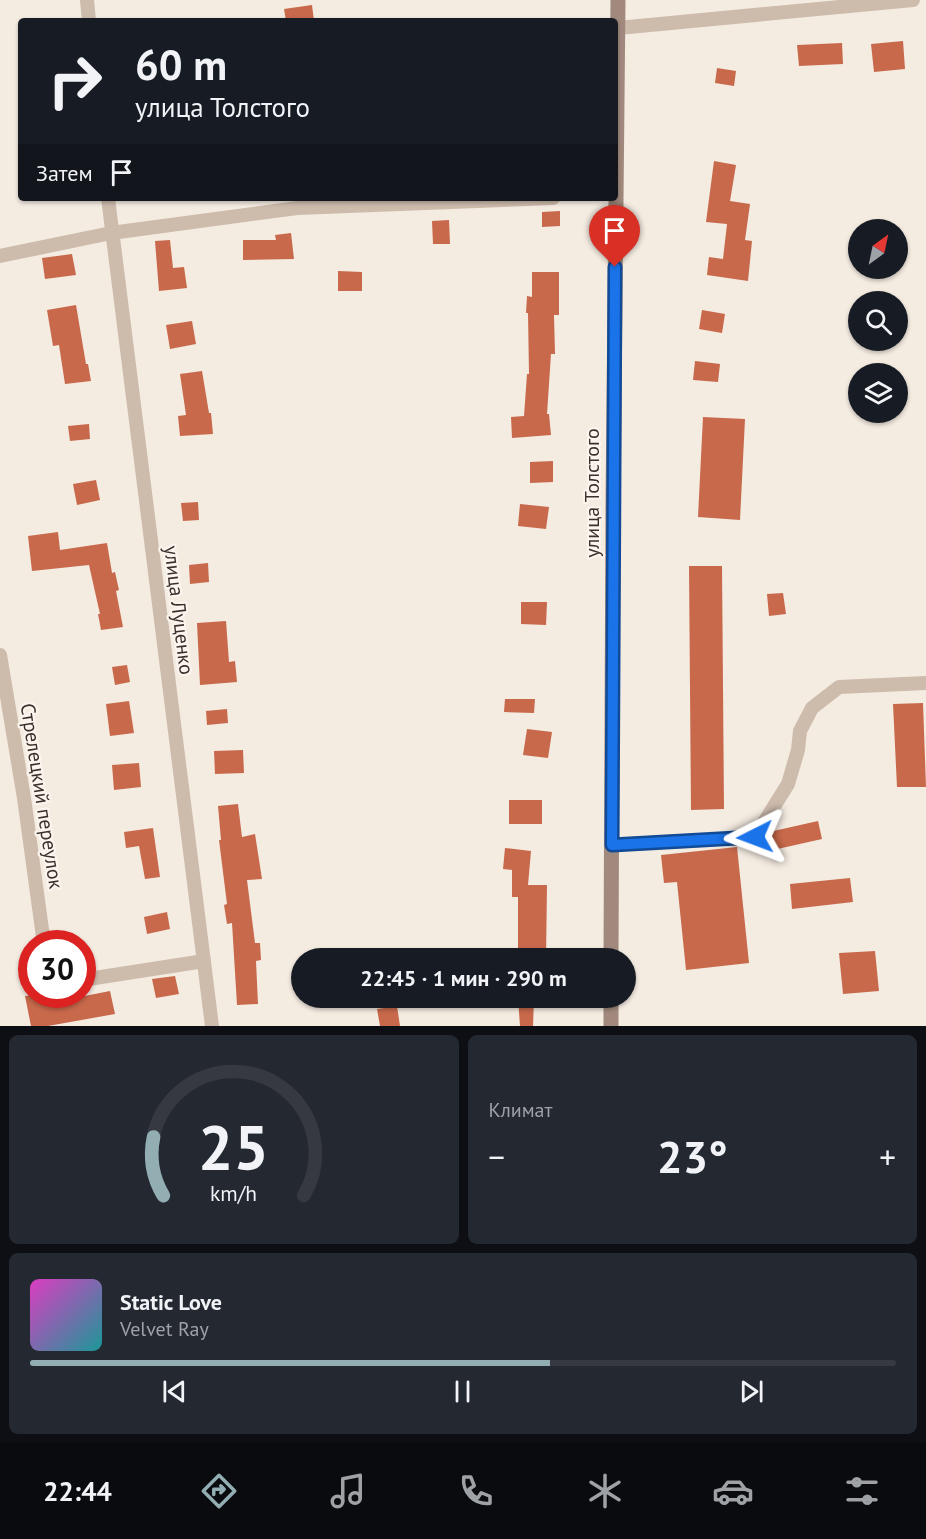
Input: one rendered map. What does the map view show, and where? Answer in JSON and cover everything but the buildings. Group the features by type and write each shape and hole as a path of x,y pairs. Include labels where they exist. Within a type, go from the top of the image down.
{"main road":[{"name":"улица Толстого","path":"618,0 618,28"},
{"name":"улица Толстого","path":"611,948 615,201"},
{"path":"611,1008 611,1026"}],"street":[{"path":"87,0 89,18"},
{"path":"618,28 913,0"},
{"name":"улица Луценко","path":"108,201 212,1026"},
{"path":"0,256 111,232 297,208 476,201"},
{"name":"Стрелецкий переулок","path":"0,655 24,798 42,930"},
{"path":"612,845 755,837 788,784 798,750 800,731 812,708 839,687 926,683"},
{"path":"96,978 204,962"}],"route":[{"path":"615,267 612,845 755,837"}]}
